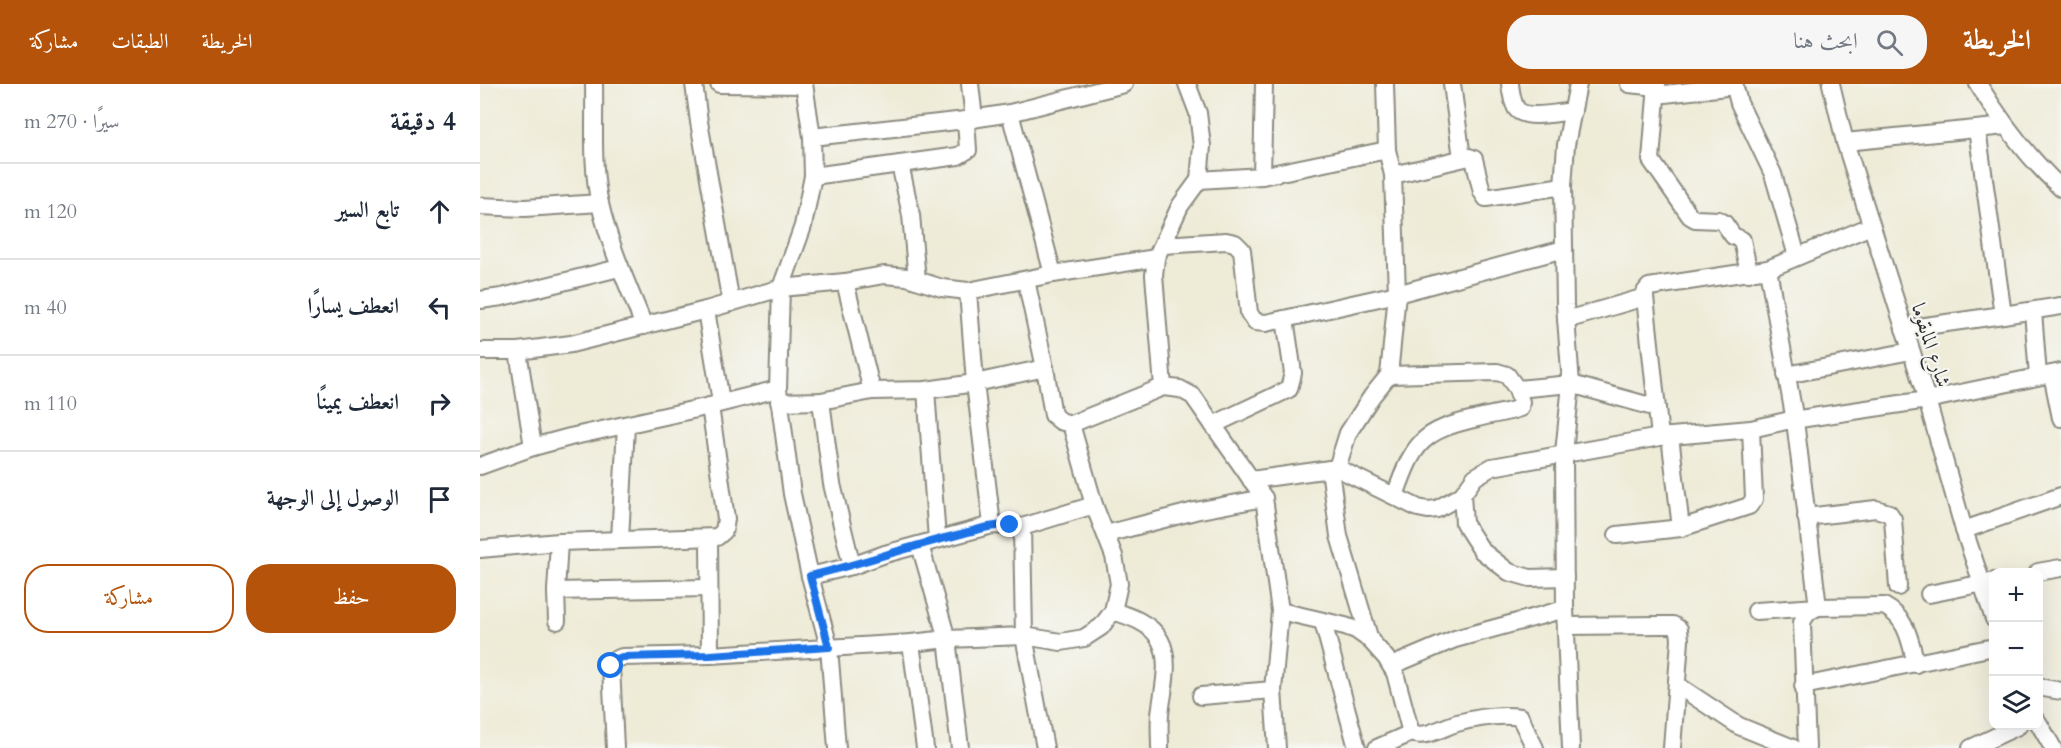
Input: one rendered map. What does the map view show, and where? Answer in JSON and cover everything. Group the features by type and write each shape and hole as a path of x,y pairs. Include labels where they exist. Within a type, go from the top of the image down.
{"street":[{"path":"594,84 595,164 600,203 619,268 644,326"},
{"path":"694,84 731,303"},
{"path":"719,84 804,84 812,136 813,176 803,226 781,288 778,395 792,494 829,647 837,748"},
{"path":"813,176 958,156 965,153 968,150 970,84"},
{"path":"812,136 970,120 1010,113 1124,84"},
{"path":"1163,387 1155,275 1160,251 1180,206 1199,180 1202,146 1198,114 1187,84"},
{"path":"1262,176 1264,84"},
{"path":"1370,640 1339,536 1334,469 1348,433 1389,375 1397,294 1393,175 1387,150 1385,84"},
{"path":"1452,84 1462,158"},
{"path":"1510,84 1516,108 1522,114 1573,111"},
{"path":"1571,748 1565,617 1564,453 1571,384 1566,320 1563,186 1566,145 1578,84"},
{"path":"1629,84 1656,89 1735,85 1739,103 1773,174 1797,256"},
{"name":"شارع المايقوما","path":"1831,84 1845,142 1870,226 1927,400 1964,530 1987,582"},
{"path":"1978,84 2006,126 2061,188"},
{"path":"1656,89 1651,160 1690,216 1695,219 1719,220 1733,236 1742,240 1749,273"},
{"path":"1010,113 1053,274"},
{"path":"1845,142 2006,126"},
{"path":"1977,129 2003,315"},
{"path":"1199,180 1262,176 1387,150"},
{"path":"1393,175 1469,157 1474,159 1482,192 1486,198 1563,186"},
{"path":"900,164 911,215 917,280"},
{"path":"480,206 525,208 600,203"},
{"path":"1681,528 1658,408 1645,297 1648,287 1768,269 1870,226"},
{"path":"480,351 519,351 571,344 706,310 781,288 845,282 884,275 917,280 942,288 968,291 1160,251 1226,241 1235,243 1242,250 1249,313 1255,322 1266,323 1397,294 1564,249"},
{"path":"480,300 502,297 619,268"},
{"path":"1768,269 1795,421 1818,607"},
{"path":"1026,280 1053,415 1060,421 1071,424 1163,387 1180,388 1192,396 1264,498 1280,611 1273,690 1277,748"},
{"path":"845,282 872,391"},
{"path":"968,291 975,383 992,525"},
{"path":"1566,320 1645,297"},
{"path":"1904,329 2061,306"},
{"path":"480,549 559,542 709,538 717,537 724,531 726,519 706,310"},
{"path":"2033,311 2061,418"},
{"path":"1213,425 1289,388 1293,373 1285,319"},
{"path":"519,351 533,447"},
{"path":"1786,375 1911,351"},
{"path":"480,466 533,447 715,404 778,395 820,401 872,391 926,390 975,383 1045,368"},
{"path":"1389,375 1497,372 1507,375 1517,389 1521,402 1520,408 1438,430 1419,442 1408,460 1395,496"},
{"path":"1251,480 1334,469 1418,508 1437,509 1462,495 1475,477 1492,467 1665,436 1750,429 1927,400 2050,374"},
{"path":"1517,389 1571,384 1658,408"},
{"path":"926,390 937,539"},
{"path":"820,401 832,484 852,566"},
{"path":"615,748 611,666 614,660 622,657 710,655 1024,636 1060,642 1084,638 1101,627 1113,611 1119,584 1114,556 1094,505 1071,424"},
{"path":"620,540 626,425"},
{"path":"1617,534 1681,528 1749,506 1754,499 1750,429"},
{"path":"1462,495 1464,523 1482,551 1509,572 1530,578 1565,577"},
{"path":"1964,530 2061,496"},
{"path":"1106,534 1195,511 1264,498"},
{"path":"810,576 992,525 1022,527 1094,505"},
{"path":"1806,517 1876,509 1889,513 1893,519 1898,587"},
{"path":"1022,527 1024,636 1045,748"},
{"path":"709,538 710,655"},
{"path":"557,621 559,542"},
{"path":"920,545 947,639 960,748"},
{"path":"2043,572 2061,568"},
{"path":"1929,594 1987,582"},
{"path":"556,591 709,588"},
{"path":"1756,611 1884,606 1903,620 1916,664"},
{"path":"1807,748 1802,623 1805,615 1818,607"},
{"path":"1113,611 1141,622 1160,640 1166,668 1160,716 1160,748"},
{"path":"1280,611 1345,626 1356,630 1370,640 1395,673 1411,734"},
{"path":"1391,666 1455,639 1565,617 1673,625 1679,629 1680,640 1672,748"},
{"path":"1323,622 1357,748"},
{"path":"911,643 925,748"},
{"path":"1803,686 1989,648"},
{"path":"1677,685 1739,726 1793,748"},
{"path":"2043,688 2061,692"},
{"path":"1201,696 1273,690"},
{"path":"1377,748 1411,734 1419,736 1458,723 1509,716 1520,717 1535,748"},
{"path":"1971,748 2009,730"},
{"path":"2043,730 2053,748"}],"route":[{"path":"611,666 614,660 622,657 710,655 829,647 810,576 852,566 937,539 992,525 1010,525"}]}
